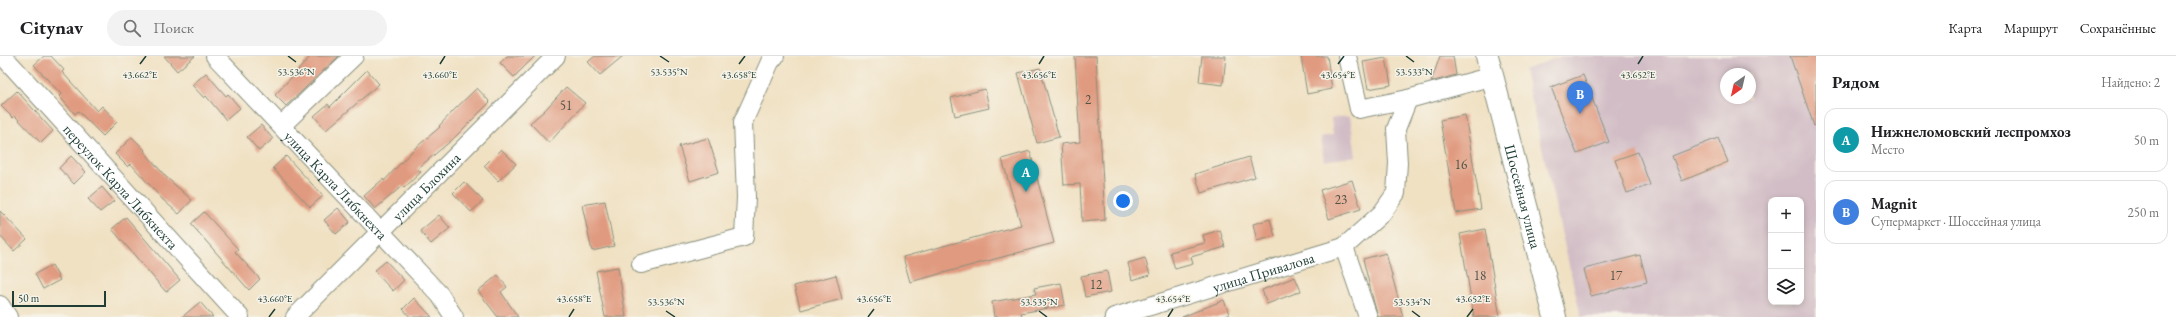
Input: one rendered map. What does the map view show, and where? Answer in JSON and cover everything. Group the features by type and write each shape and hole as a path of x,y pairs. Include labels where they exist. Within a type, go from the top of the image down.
{"main road":[{"name":"Шоссейная улица","path":"1490,66 1556,317"}],"street":[{"name":"переулок Карла Либкнехта","path":"2,56 240,317"},
{"name":"улица Карла Либкнехта","path":"215,56 282,125 440,295 454,317"},
{"path":"282,125 354,56"},
{"name":"улица Блохина","path":"295,317 556,56"},
{"path":"641,264 744,237 746,197 743,122 770,62 775,56"},
{"name":"Шоссейная улица","path":"1347,56 1359,110 1408,99 1490,66"},
{"path":"1368,317 1344,247 1382,213 1396,193 1398,163 1396,129 1408,99"},
{"name":"улица Привалова","path":"1114,317 1344,247"},
{"path":"0,305 8,317"}],"shaded area":[{"path":"1562,56 1816,56 1816,317 1581,317 1524,70"},
{"path":"1350,116 1356,156 1324,161 1321,137 1333,135 1331,118"}],"building":[{"path":"44,56 51,56 64,70 62,72 97,111 102,106 117,122 103,136 78,111 75,114 59,96 61,94 34,65"},
{"path":"164,56 195,56 177,71"},
{"path":"311,56 339,56 286,106 275,95"},
{"path":"507,56 535,56 514,77 500,63"},
{"path":"595,56 623,56 600,75 588,62"},
{"path":"1075,56 1096,56 1105,220 1082,222 1080,184 1064,185 1061,144 1080,142"},
{"path":"1202,56 1226,56 1223,85 1199,82"},
{"path":"1301,56 1327,56 1332,89 1307,94"},
{"path":"1440,56 1453,56 1456,75 1431,82"},
{"path":"1790,56 1816,56 1816,125 1814,126"},
{"path":"1386,58 1391,85 1368,89 1363,62"},
{"path":"1040,68 1059,137 1037,143 1018,73"},
{"path":"367,70 379,84 326,130 314,116 328,104 330,107"},
{"path":"206,73 226,96 228,94 240,108 226,120 206,96 204,98 192,85"},
{"path":"1583,75 1609,142 1577,154 1551,87"},
{"path":"566,87 585,103 549,143 530,123 545,110"},
{"path":"477,88 490,102 452,140 417,169 421,172 404,188 402,186 375,209 364,196 383,179 384,181 413,150 440,127 439,126 455,109"},
{"path":"985,89 989,108 955,116 951,98"},
{"path":"17,91 53,131 41,143 15,116 13,118 1,106"},
{"path":"1465,115 1481,209 1456,213 1440,120"},
{"path":"261,125 273,139 259,151 247,137"},
{"path":"132,137 145,150 144,151 166,177 192,200 179,214 162,199 131,164 128,167 115,154"},
{"path":"708,138 719,172 690,181 679,146"},
{"path":"1718,138 1728,162 1682,181 1672,156"},
{"path":"501,149 516,164 498,181 484,166"},
{"path":"1030,151 1054,243 910,282 903,257 1021,225 1002,159"},
{"path":"1638,152 1650,185 1627,193 1615,160"},
{"path":"71,156 86,172 74,184 59,168"},
{"path":"286,156 323,196 310,207 273,168"},
{"path":"1249,157 1255,177 1201,193 1195,174"},
{"path":"1352,180 1361,209 1329,219 1320,190"},
{"path":"464,182 483,201 471,212 453,193"},
{"path":"102,187 114,201 100,212 88,199"},
{"path":"605,201 614,246 592,251 582,205"},
{"path":"338,208 350,222 336,234 324,220"},
{"path":"0,211 27,239 14,251 0,236"},
{"path":"204,212 238,249 235,252 260,279 249,290 191,224"},
{"path":"439,215 450,228 431,244 420,231"},
{"path":"126,217 180,280 166,292 112,229"},
{"path":"1270,219 1275,236 1257,241 1253,224"},
{"path":"1485,229 1500,317 1474,317 1460,234"},
{"path":"1220,230 1225,247 1191,257 1193,264 1175,269 1170,252 1205,243 1203,235"},
{"path":"1386,253 1403,317 1378,317 1374,303 1363,259"},
{"path":"1640,255 1647,282 1591,296 1584,269"},
{"path":"1145,258 1150,275 1132,280 1128,263"},
{"path":"386,261 404,280 393,291 374,271"},
{"path":"52,265 60,280 43,289 35,274"},
{"path":"618,267 626,317 605,317 596,271"},
{"path":"1107,271 1111,292 1085,297 1081,276"},
{"path":"498,275 507,287 501,292 518,317 498,317 478,291"},
{"path":"836,275 842,299 801,310 794,286"},
{"path":"1295,277 1301,291 1267,304 1262,290"},
{"path":"1061,283 1065,305 1021,313 1022,317 994,317 992,302 1036,294 1034,288"},
{"path":"414,298 432,317 410,317 403,309"},
{"path":"1224,300 1229,314 1222,317 1182,317"},
{"path":"200,302 213,317 182,317"}],"place":[{"name":"Magnit","path":"1580,114"},
{"name":"Нижнеломовский леспромхоз","path":"1026,192"}]}
